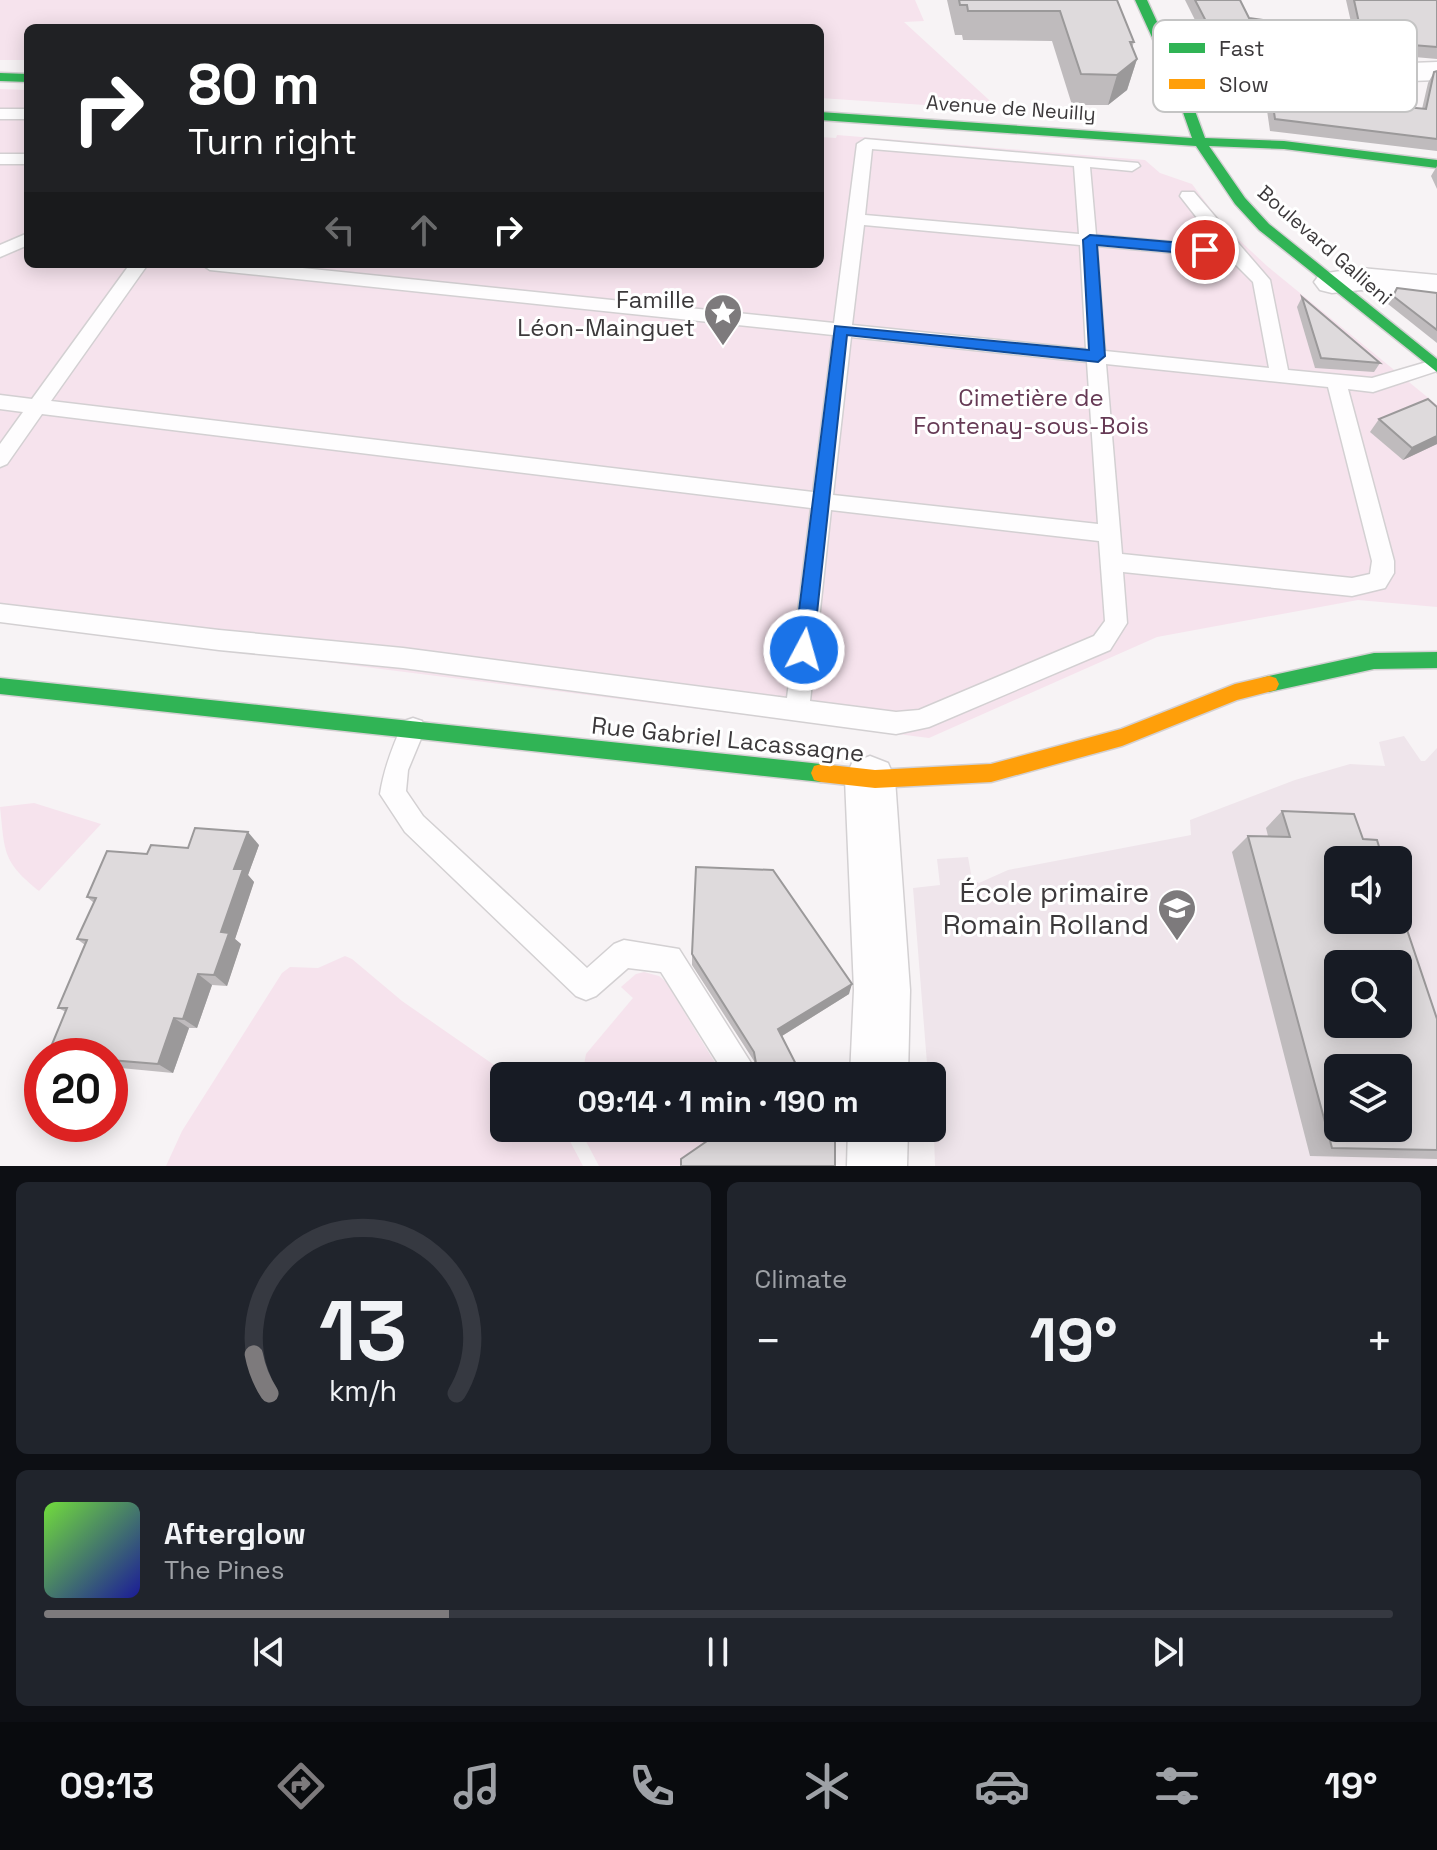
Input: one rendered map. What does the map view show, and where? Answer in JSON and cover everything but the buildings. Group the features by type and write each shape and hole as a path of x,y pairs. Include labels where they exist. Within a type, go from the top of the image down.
{"street":[{"name":"Boulevard Gallieni","path":"1141,0 1153,26"},
{"path":"1417,72 1437,71"},
{"path":"0,77 24,78"},
{"name":"Boulevard Gallieni","path":"1189,112 1200,142 1240,201 1264,227 1436,366"},
{"name":"Avenue de Neuilly","path":"824,116 1284,145 1437,164"},
{"path":"1332,282 1361,279 1437,287"},
{"name":"Rue Gabriel Lacassagne","path":"0,686 870,779 991,773 1122,737 1235,692 1374,661 1437,660"},
{"path":"870,779 870,830 882,990 879,1062"},
{"path":"877,1166 878,1142"}],"lane":[{"path":"0,114 24,114"},
{"path":"797,710 840,329 865,144 1132,166"},
{"path":"0,159 24,159"},
{"path":"0,613 219,640 403,658 896,723 921,720 1102,643 1116,623 1114,562 1082,162"},
{"path":"1188,196 1234,253 1261,280 1280,375"},
{"path":"854,219 1234,253"},
{"path":"0,252 18,242"},
{"path":"0,459 136,268"},
{"path":"248,268 1373,385 1436,366"},
{"path":"409,285 418,268"},
{"path":"1114,562 1352,587 1377,582 1383,573 1383,561 1336,381"},
{"path":"0,402 821,502 1111,534"},
{"path":"413,729 396,770 393,794 414,824 586,986 624,954 669,959 734,1062"}],"shaded area":[{"name":"École primaire Romain Rolland","path":"1404,736 1421,761 1425,761 1437,748 1437,1166 935,1166 934,1142 946,1142 946,1062 927,1062 913,888 940,885 937,859 968,857 972,879 979,883 1008,870 1191,835 1190,820 1295,780 1350,764 1385,766 1379,742"}],"green space":[{"path":"0,0 915,0 924,21 904,22 1000,110 824,98 824,24 24,24 24,60 0,60"},
{"name":"Cimetière de Fontenay-sous-Bois","path":"0,89 24,90 24,268 824,268 824,137 836,138 837,135 1145,160 1160,173 1192,184 1222,224 1267,266 1437,405 1437,607 1358,600 1157,637 929,738 0,621"},
{"path":"34,803 101,824 39,891 18,872 8,855 0,807"},
{"path":"345,956 352,959 402,1001 490,1062 490,1142 570,1142 583,1166 166,1166 182,1131 282,973 290,967 318,968"},
{"path":"644,972 659,976 666,982 715,1062 585,1062 586,1054 633,998 621,987 636,974"},
{"path":"586,1142 717,1142 682,1166 599,1166"}],"traffic: fast":[{"path":"1141,0 1153,26"},
{"path":"0,77 24,78"},
{"path":"1189,112 1200,142 1240,201 1264,227 1437,367"},
{"path":"824,116 1148,140 1284,145 1437,164"},
{"path":"1269,684 1374,661 1437,660"},
{"path":"0,686 821,773"}],"traffic: slow":[{"path":"821,773 875,779 991,773 1122,737 1235,692 1269,684"}],"place":[{"name":"Famille Léon-Mainguet","path":"723,347"},
{"name":"École primaire Romain Rolland","path":"1177,942"}],"route":[{"path":"804,650 840,329 1098,356 1090,240 1205,250"}]}
